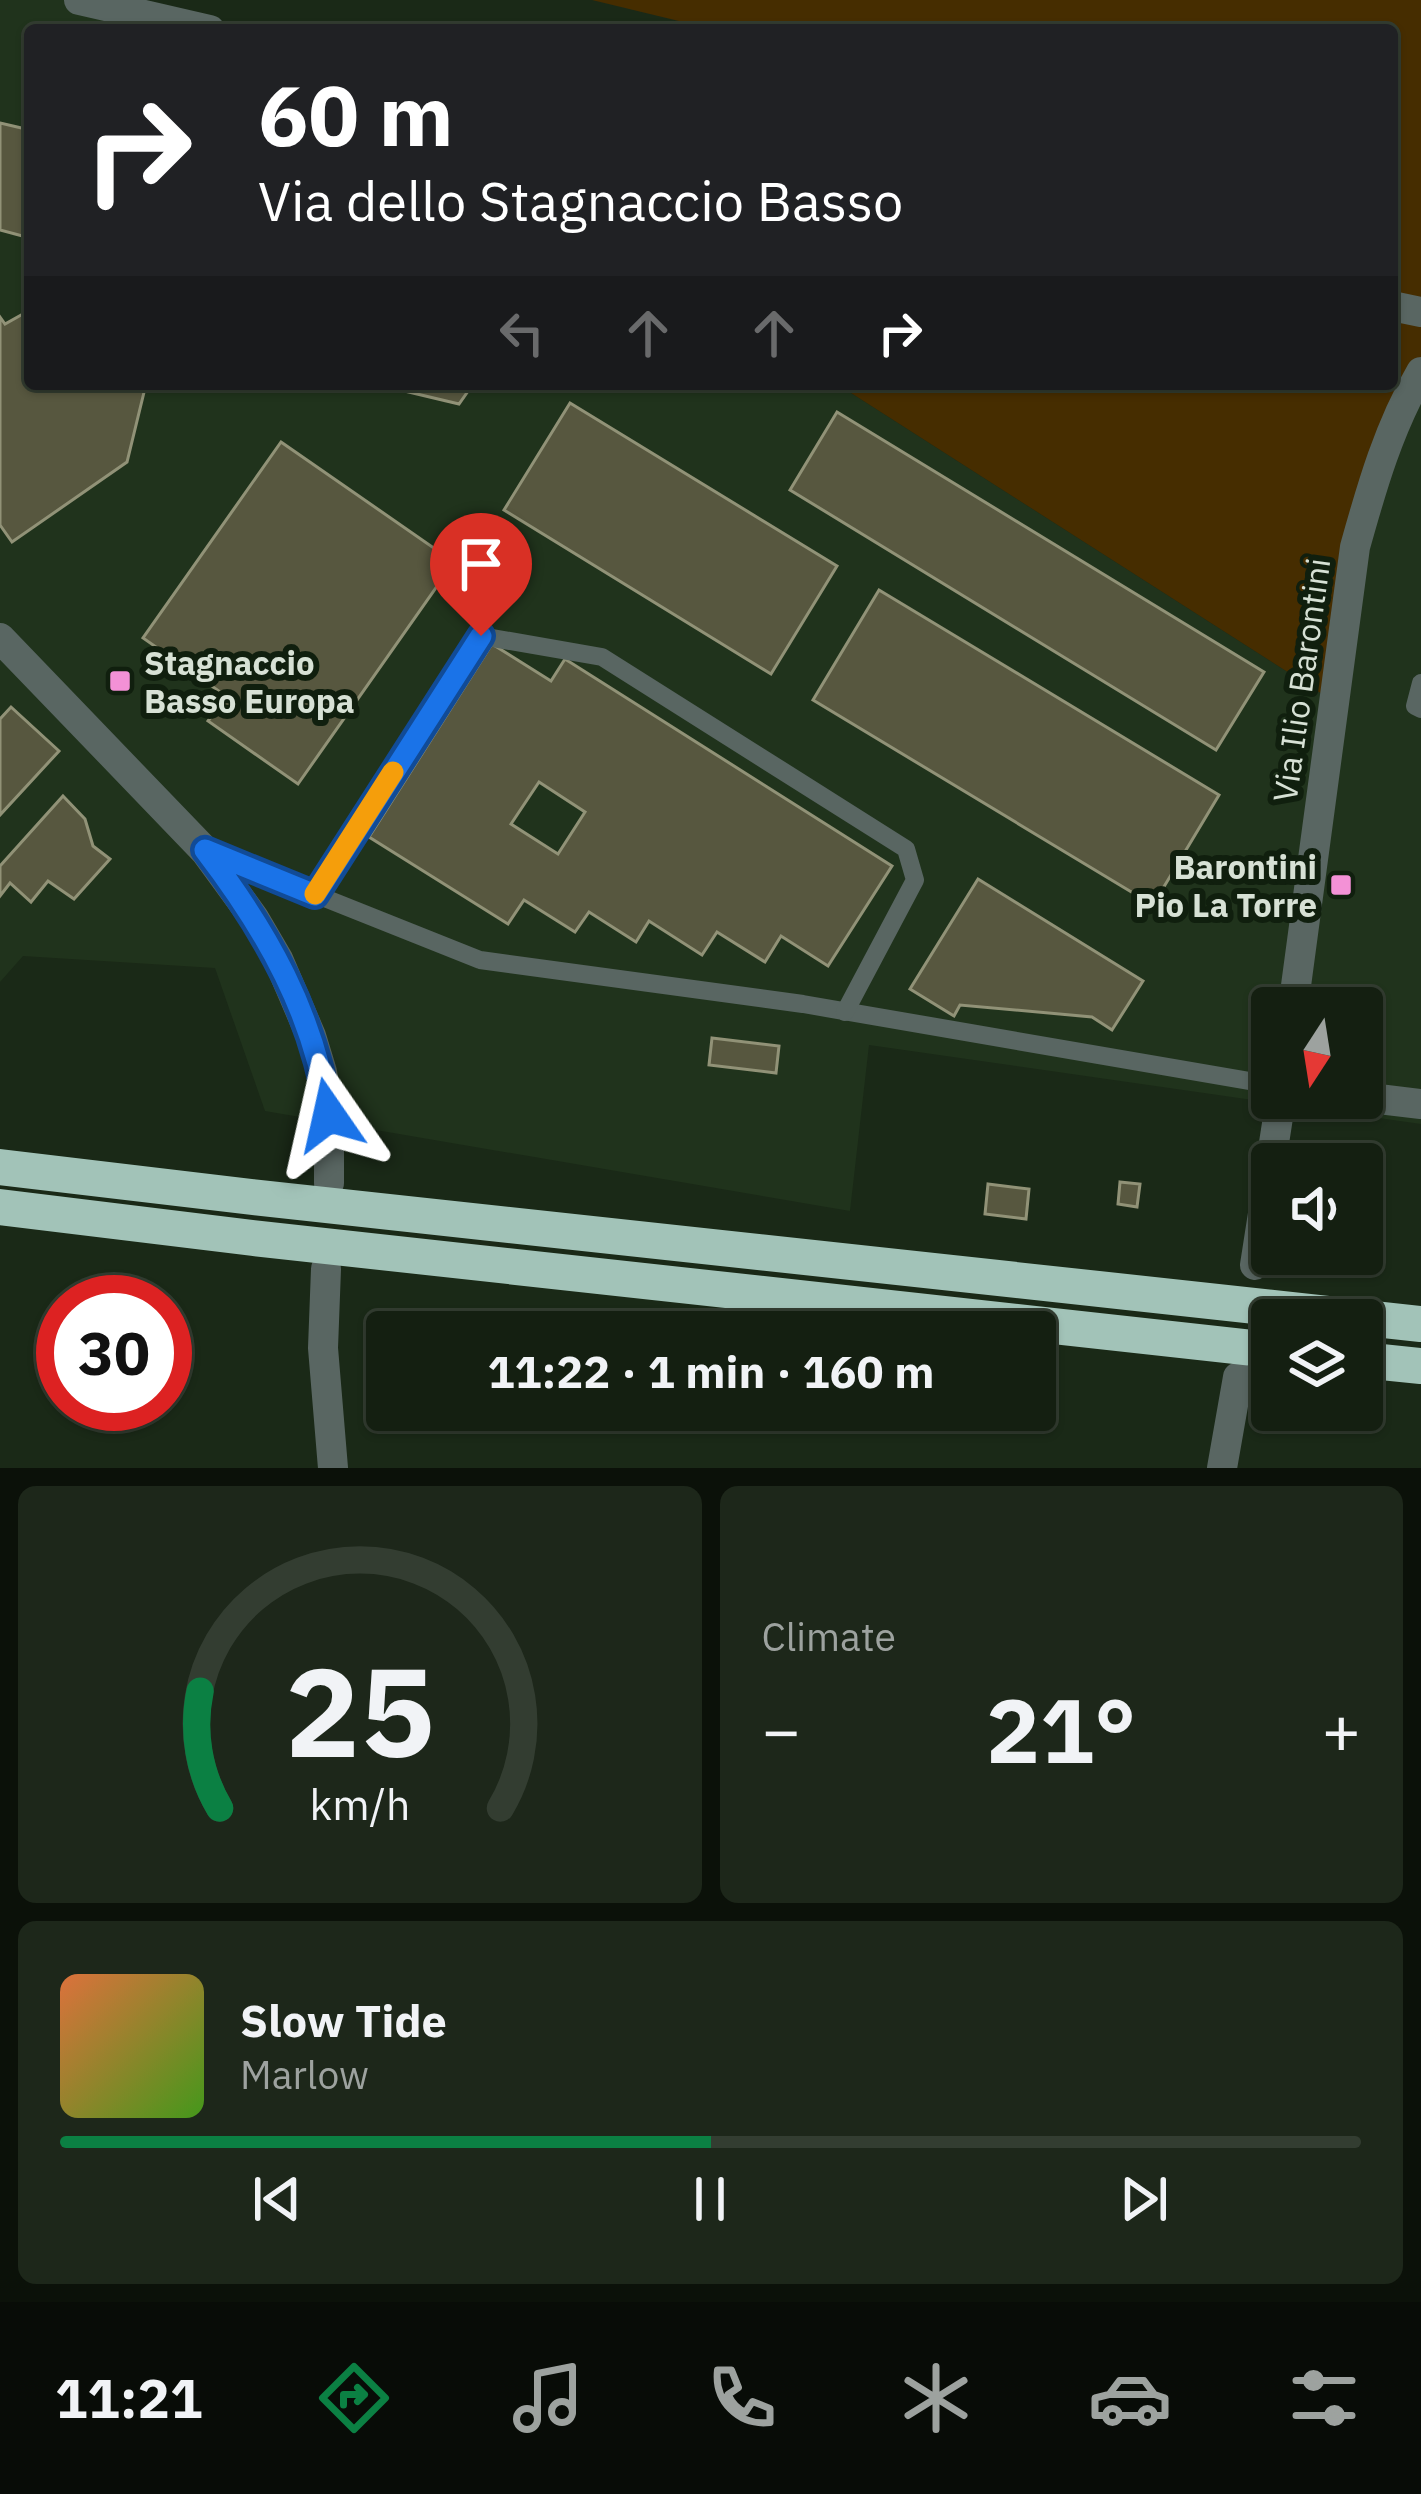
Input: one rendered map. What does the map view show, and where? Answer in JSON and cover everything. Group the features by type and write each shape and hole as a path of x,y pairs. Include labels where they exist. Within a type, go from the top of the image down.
{"highway":[{"path":"0,1167 1421,1324"},
{"path":"0,1207 1251,1348"},
{"path":"1383,1362 1421,1366"}],"street":[{"path":"79,0 184,24"},
{"name":"Via Ilio Barontini","path":"1296,987 1355,547 1392,430 1421,372"},
{"path":"0,638 205,850 254,918 278,959 322,1072 329,1115 329,1183"},
{"path":"1383,1099 1421,1104"},
{"path":"326,1269 323,1348 333,1468"},
{"path":"1222,1468 1238,1377"}],"lane":[{"path":"315,895 481,636 602,657 906,849 915,880 845,1012"},
{"path":"1421,683 1415,706 1421,709"},
{"path":"205,850 480,960 845,1012 1251,1081"}],"shaded area":[{"path":"0,0 75,0 183,24 24,24 24,390 846,390 1333,701 1350,577 1421,372 1421,1124 1383,1119 1383,987 1251,987 1251,1100 869,1045 850,1211 265,1111 215,968 23,956 0,982"},
{"path":"592,0 1421,0 1421,372 1392,430 1333,701 846,390 1398,390 1398,24 691,24"}],"building":[{"path":"0,123 24,129 24,236 0,230"},
{"path":"24,313 24,390 145,390 127,462 12,542 0,525 0,317 5,324"},
{"path":"400,390 469,390 459,404"},
{"path":"570,403 837,566 771,674 504,510"},
{"path":"837,412 1264,672 1216,750 790,490"},
{"path":"281,442 454,562 298,784 208,721 226,696 143,638"},
{"path":"879,590 1219,795 1153,905 813,700"},
{"path":"492,644 551,681 565,659 892,866 828,966 781,936 765,962 717,932 702,955 649,921 636,942 589,912 575,932 524,900 508,924 369,837","holes":["539,782 585,812 558,854 511,824"]},
{"path":"11,707 59,751 0,815 0,719"},
{"path":"63,796 85,819 93,846 110,859 74,899 48,881 31,902 10,883 0,896 0,866"},
{"path":"978,879 1143,981 1112,1030 1092,1017 960,1005 954,1016 910,989"},
{"path":"712,1038 779,1046 776,1073 709,1065"},
{"path":"1120,1182 1140,1184 1137,1207 1118,1204"},
{"path":"988,1184 1029,1189 1026,1219 985,1214"}],"slow traffic":[{"path":"315,894 393,772"}],"place":[{"name":"Stagnaccio Basso Europa","path":"120,681"},
{"name":"Barontini Pio La Torre","path":"1341,885"}],"route":[{"path":"329,1115 311,1036 278,959 205,850 315,895 481,636"}]}
